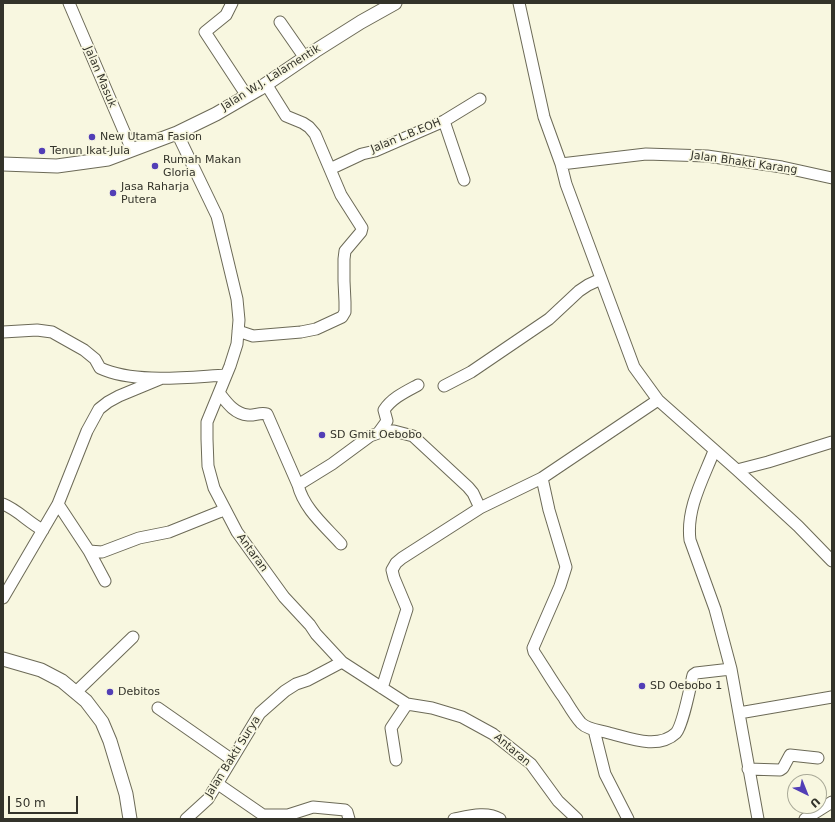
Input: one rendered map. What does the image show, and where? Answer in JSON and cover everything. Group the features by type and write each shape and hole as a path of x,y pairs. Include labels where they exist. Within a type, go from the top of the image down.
{"main road":[{"name":"Jalan W.J. Lalamentik","path":"3,164 57,166 81,164 108,159 177,133 216,114 247,96 361,22 395,3"},
{"path":"3,659 41,670 62,681 86,700 102,722 110,741 126,794 130,819"}],"street":[{"name":"Jalan Masuk","path":"69,3 132,150"},
{"path":"232,3 226,15 205,32 247,96"},
{"path":"519,3 544,117 561,164 566,184 634,367 658,400 798,526 832,561"},
{"path":"280,22 305,58"},
{"path":"238,331 253,336 300,332 316,329 344,314 345,251 361,232 362,228 341,194 315,134 303,123 286,116 266,84"},
{"name":"Jalan L.B.EOH","path":"330,169 362,154 375,151 444,121 480,99"},
{"path":"444,121 464,180"},
{"name":"Antaran","path":"177,133 217,216 237,299 238,331 234,356 220,394 207,422 208,466 214,488 236,532 284,597 342,662 407,704 432,708 462,717 493,734 531,764 558,801 577,819"},
{"name":"Jalan Bhakti Karang","path":"561,164 646,154 707,156 782,167 832,178"},
{"path":"444,386 471,372 550,319 579,291 601,279"},
{"path":"3,332 37,330 52,332 84,350 95,359 100,368 118,374 160,379 226,375"},
{"path":"3,597 58,504 87,431 99,409 119,396 160,379"},
{"path":"379,432 387,421 384,410 387,405 418,385"},
{"path":"220,394 237,412 247,415 262,413 267,414 307,506 342,544"},
{"path":"382,688 407,609 392,570 396,563 480,508 542,478 658,400"},
{"path":"298,485 332,464 370,436 379,432 394,431 413,436 468,487 473,493 480,508"},
{"path":"737,470 832,442"},
{"path":"714,450 690,513 690,540 715,609 731,669 758,819"},
{"path":"542,478 549,510 566,567 560,586 533,648 545,670 582,724 594,730 606,732 638,742 660,740 669,737 676,732 681,723 693,675 696,673 731,669"},
{"path":"3,504 10,507 43,530"},
{"path":"58,504 89,551 105,581"},
{"path":"89,551 102,552 139,538 169,532 225,509"},
{"path":"76,692 133,637"},
{"name":"Jalan Bakti Surya","path":"186,819 208,799 260,713 285,691 296,684 308,680 342,662"},
{"path":"739,712 832,697"},
{"path":"396,760 391,728 407,704"},
{"path":"158,708 231,759"},
{"path":"594,730 605,774 628,819"},
{"path":"748,769 780,770 783,768 790,755 818,758"},
{"path":"218,784 263,817 288,815 306,809 321,808 346,810 348,812 349,819"},
{"path":"811,818 832,802"},
{"path":"454,819 469,816 494,815 500,819"}],"place":[{"name":"New Utama Fasion","path":"92,137"},
{"name":"Tenun Ikat Jula","path":"42,151"},
{"name":"Rumah Makan Gloria","path":"155,166"},
{"name":"Jasa Raharja Putera","path":"113,193"},
{"name":"SD Gmit Oebobo","path":"322,435"},
{"name":"SD Oebobo 1","path":"642,686"},
{"name":"Debitos","path":"110,692"}]}
